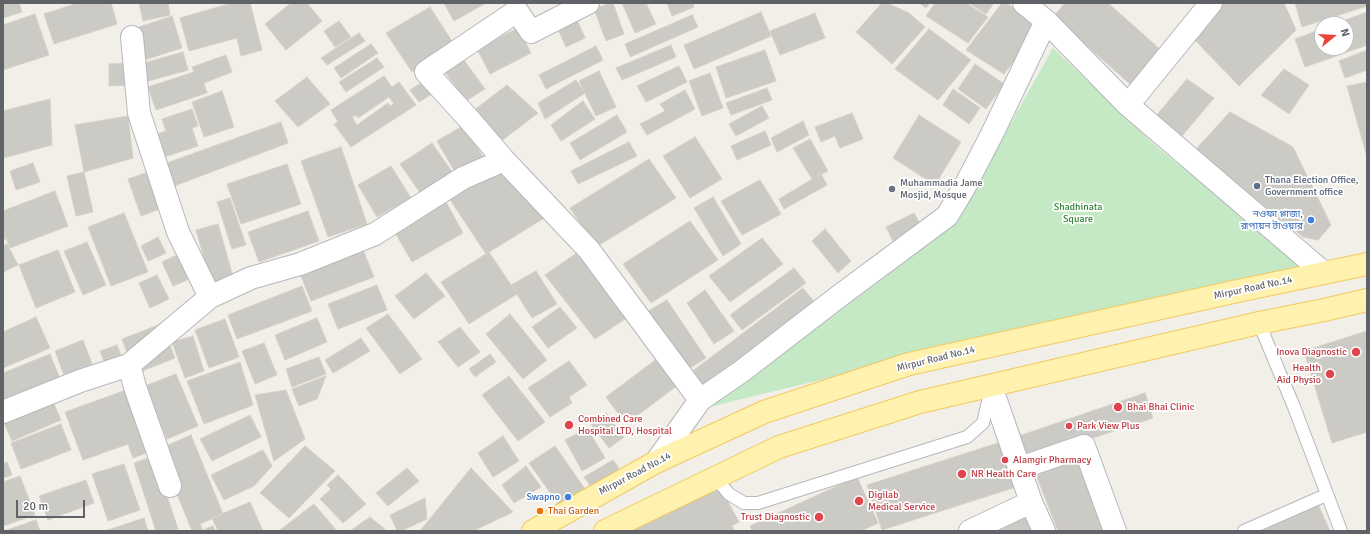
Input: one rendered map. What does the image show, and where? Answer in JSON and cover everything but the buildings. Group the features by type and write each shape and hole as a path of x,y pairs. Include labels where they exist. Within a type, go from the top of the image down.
{"main road":[{"name":"Mirpur Road No.14","path":"533,531 656,462 764,412 909,364 1233,292 1367,264"},
{"path":"605,531 779,447 920,402 1259,323 1367,300"}],"street":[{"path":"588,3 531,32 514,7 426,72 504,160 589,250 700,400"},
{"path":"1024,3 1046,21 1128,105 1324,273"},
{"path":"1128,105 1211,3"},
{"path":"656,462 700,400 742,371 947,216 965,186 992,134 1046,21"},
{"path":"132,37 139,113 178,232 210,297"},
{"path":"3,412 80,381 129,365 210,297 250,278 300,264 375,234 463,178 504,160"},
{"path":"129,365 135,387 170,486"},
{"path":"991,386 1031,502 1044,531"},
{"path":"1020,468 1084,446 1115,531"},
{"path":"970,531 1031,502"}],"lane":[{"path":"1259,323 1294,407 1326,495 1341,531"},
{"path":"715,478 729,494 744,503 758,503 967,437 984,423 991,386"},
{"path":"1244,531 1326,495"}],"green space":[{"name":"Shadhinata Square","path":"1053,48 1159,149 1309,268 997,337 709,407 960,214"}],"place":[{"name":"Thana Election Office, Government office","path":"1257,186"},
{"name":"Muhammadia Jame Mosjid, Mosque","path":"892,189"},
{"name":"নওফা প্লাজা, রূপায়ন টাওয়ার","path":"1311,220"},
{"name":"Inova Diagnostic","path":"1356,352"},
{"name":"Health Aid Physio","path":"1330,374"},
{"name":"Bhai Bhai Clinic","path":"1118,407"},
{"name":"Combined Care Hospital LTD, Hospital","path":"569,425"},
{"name":"Park View Plus","path":"1069,426"},
{"name":"Alamgir Pharmacy","path":"1005,460"},
{"name":"NR Health Care","path":"962,474"},
{"name":"Swapno","path":"568,497"},
{"name":"Digilab Medical Service","path":"859,501"},
{"name":"Thai Garden","path":"540,511"},
{"name":"Trust Diagnostic","path":"819,517"}]}
